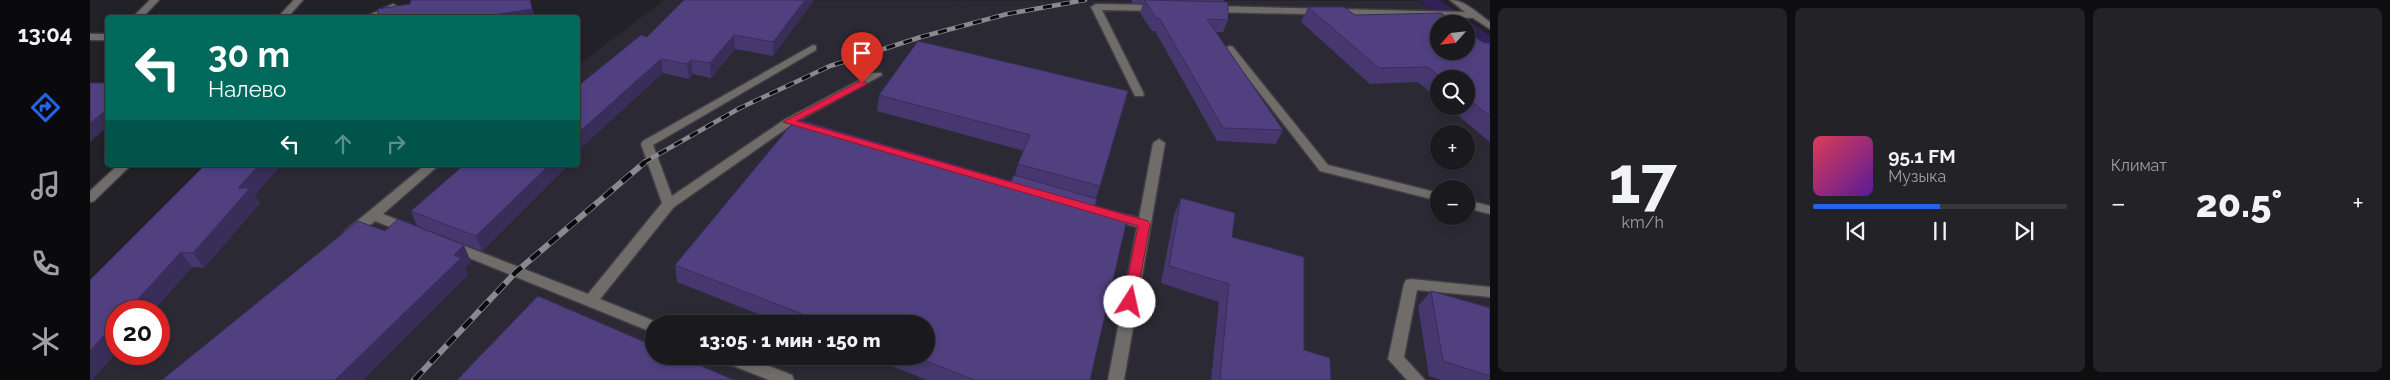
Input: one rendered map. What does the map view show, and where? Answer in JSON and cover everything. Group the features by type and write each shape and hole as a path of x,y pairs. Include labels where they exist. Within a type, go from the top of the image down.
{"street":[{"path":"139,15 155,0"},
{"path":"284,15 301,0"},
{"path":"1454,0 1490,26"},
{"path":"373,15 387,8 404,6"},
{"path":"1139,94 1096,7 1164,8"},
{"path":"1203,9 1475,15"},
{"path":"90,37 105,37"},
{"path":"669,204 647,144 813,48"},
{"path":"1230,48 1324,168 1430,195"},
{"path":"590,302 669,204 788,122 877,75"},
{"path":"788,122 825,132"},
{"path":"1116,380 1159,143"},
{"path":"90,198 123,167"},
{"path":"342,240 431,167"},
{"path":"1475,206 1490,210"},
{"path":"1097,210 1144,224"},
{"path":"373,215 418,233"},
{"path":"436,240 645,323"},
{"path":"1417,380 1396,359 1411,284 1490,292"},
{"path":"749,365 786,380"}],"shaded area":[{"path":"664,0 1419,1 1438,15 1430,15 1430,60 1475,60 1475,52 1490,53 1490,380 90,380 90,307 226,167 580,167 580,63"},
{"path":"1419,0 1440,0 1461,15 1438,15"},
{"path":"1475,25 1490,36 1490,53 1475,42"}],"building":[{"path":"411,0 530,0 532,9 493,15 377,15 378,9 410,4"},
{"path":"684,0 805,0 773,42 734,35 710,63 691,60 687,64 661,59 580,131 580,84 641,35 647,37"},
{"path":"1144,0 1228,2 1228,20 1207,19 1283,130 1223,128 1160,19 1157,19"},
{"path":"1308,7 1344,7 1355,15 1441,13 1444,15 1430,15 1430,60 1475,60 1475,37 1484,43 1490,43 1490,116 1475,104 1475,70 1432,70 1428,67 1379,68"},
{"path":"918,41 1128,91 1100,186 1018,164 1030,135 879,95"},
{"path":"90,83 105,83 105,111 90,123"},
{"path":"796,119 1011,181 1014,175 1097,199 1095,205 1128,215 1090,380 975,380 935,365 935,315 805,315 675,265"},
{"path":"203,167 257,167 238,188 250,188 193,253 181,252 137,300 105,300 105,334 90,351 90,280"},
{"path":"462,167 547,167 476,236 411,211"},
{"path":"1181,198 1235,213 1232,237 1304,257 1304,350 1330,358 1331,380 1220,380 1229,284 1169,266"},
{"path":"398,219 464,245 454,255 461,258 335,380 162,380 358,221 385,231"},
{"path":"1431,291 1490,308 1490,376 1443,361"},
{"path":"538,296 645,342 645,365 699,365 734,380 457,380"}],"railway":[{"path":"643,163 740,108 830,66 921,37 1007,14 1085,0"},
{"path":"414,380 516,272 645,162"}],"route":[{"path":"862,83 788,122 1144,224 1130,302"}]}
